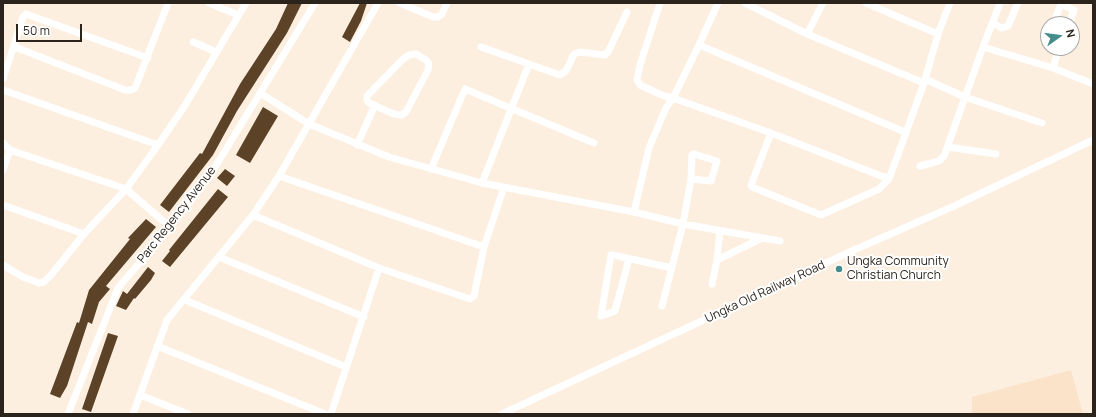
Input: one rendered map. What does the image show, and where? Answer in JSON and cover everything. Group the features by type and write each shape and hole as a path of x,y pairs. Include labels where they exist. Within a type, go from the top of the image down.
{"street":[{"path":"15,47 126,90 135,88 148,58 168,3"},
{"path":"209,3 238,15"},
{"path":"3,266 39,283 44,282 84,234 126,189 158,145 184,107 246,3"},
{"name":"Parc Regency Avenue","path":"68,414 118,288 170,227 209,177 315,3"},
{"path":"133,414 167,320 185,300 253,215 279,176 378,3"},
{"path":"400,3 433,17 438,17 442,14 447,3"},
{"path":"660,3 637,80 640,85 664,96 771,133 889,179"},
{"path":"634,212 649,148 666,108 673,98 718,3"},
{"path":"745,3 807,34 965,97 1042,123"},
{"path":"807,34 823,3"},
{"path":"866,3 938,34"},
{"path":"771,133 751,186 821,215 879,189 889,179 925,81 938,34 950,3"},
{"path":"920,166 942,159 1000,3"},
{"path":"993,23 1005,28 1018,3"},
{"path":"1056,16 1061,4 1074,10 1072,16"},
{"path":"481,47 560,74 566,71 574,54 580,52 605,55 608,52 626,12"},
{"path":"3,79 15,47 23,17 26,14 148,58"},
{"path":"193,42 216,52"},
{"path":"699,45 905,132"},
{"path":"983,47 1053,68 1093,84"},
{"path":"416,54 426,60 429,64 428,70 406,112 401,115 394,114 375,105 367,100 367,96 403,58 416,54"},
{"path":"1053,68 1057,56"},
{"path":"482,183 529,64"},
{"path":"431,169 465,89 594,143"},
{"path":"3,90 158,145"},
{"path":"260,93 309,124 357,145 431,169 482,183 634,212 682,224 760,239 780,241"},
{"path":"357,145 375,105"},
{"name":"Ungka Old Railway Road","path":"502,414 657,344 1093,140"},
{"path":"3,143 10,150 126,189 170,227"},
{"path":"948,146 996,154"},
{"path":"3,170 10,150"},
{"path":"662,306 682,224 691,179 693,154 717,161 710,181 691,179"},
{"path":"279,176 484,247"},
{"path":"253,215 379,268 470,299 474,296 484,247 504,187"},
{"path":"3,205 84,234"},
{"path":"712,284 720,231"},
{"path":"716,260 760,239"},
{"path":"629,259 615,311 602,316 610,256 613,255 672,268"},
{"path":"219,257 364,317"},
{"path":"331,414 379,268"},
{"path":"185,300 346,367"},
{"path":"157,346 325,414"},
{"path":"140,395 188,414"}],"shaded area":[{"path":"1071,370 1083,414 972,414 972,397"}],"building":[{"path":"288,3 302,3 287,33 237,111 213,155 169,212 160,205 200,153 202,154 240,84 276,29"},
{"path":"360,3 367,3 361,21 350,42 342,37"},
{"path":"263,107 278,116 250,163 236,155"},
{"path":"225,169 235,176 227,186 217,178"},
{"path":"218,189 228,197 170,267 162,261 170,251 169,250"},
{"path":"146,219 156,227 106,286 110,289 99,302 92,324 88,322 67,386 60,398 50,394 77,322 79,323 89,290 130,239 128,238"},
{"path":"148,267 155,273 151,280 135,299 134,298 126,310 116,306 123,291 127,294"},
{"path":"108,333 118,336 91,412 82,409"}],"place":[{"name":"Ungka Community Christian Church","path":"839,269"}]}
